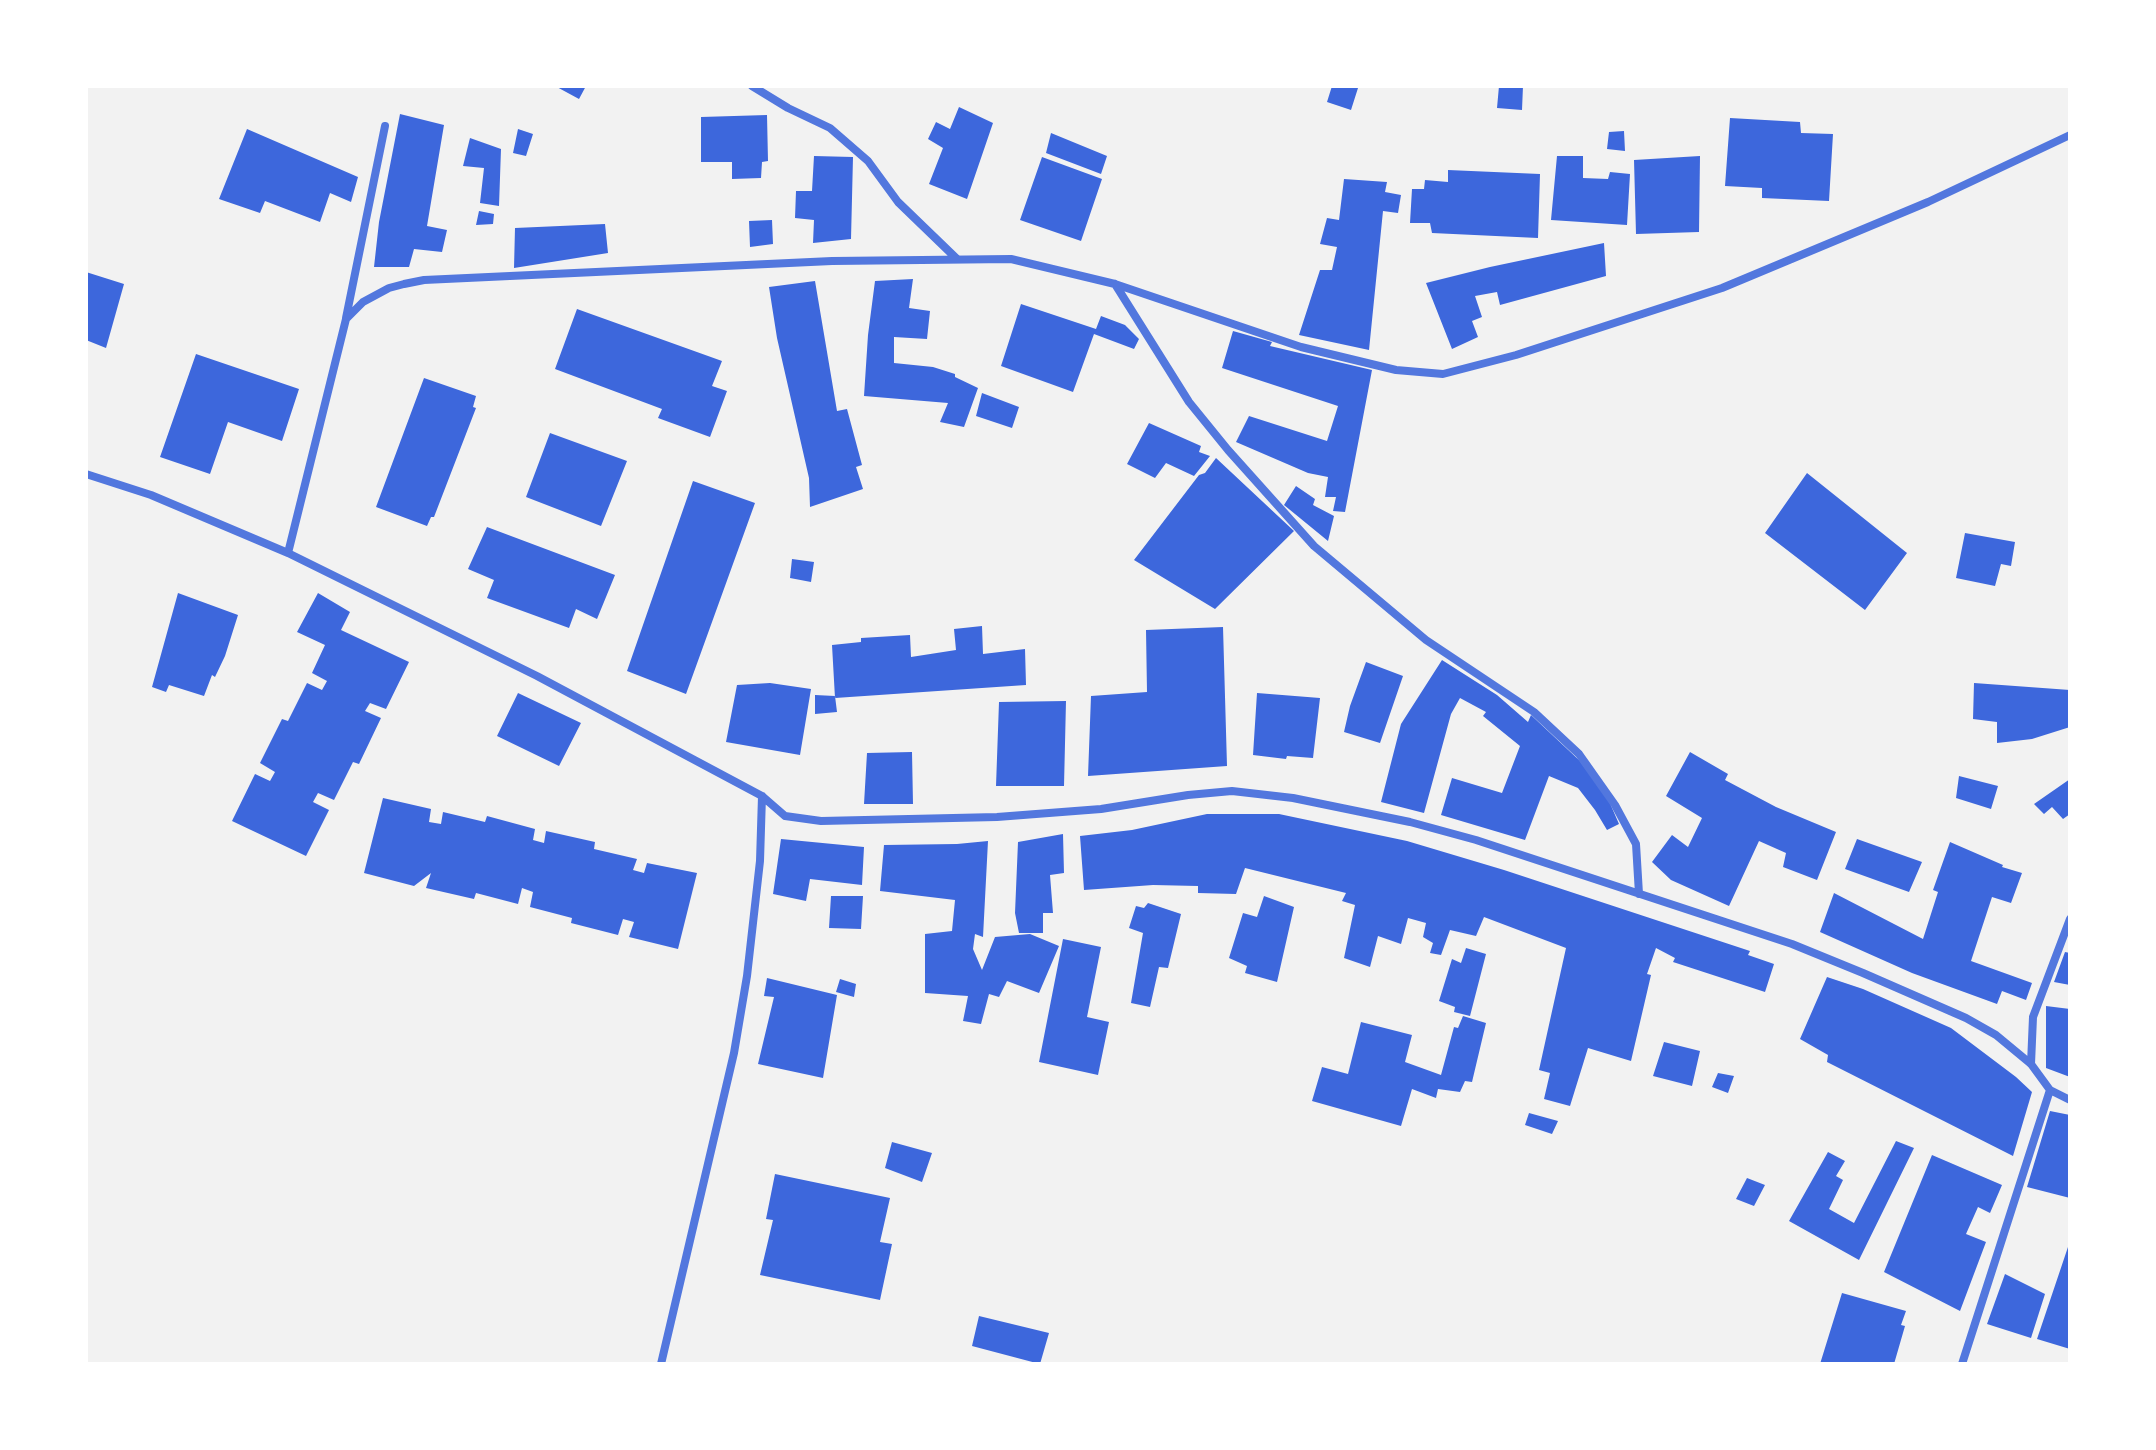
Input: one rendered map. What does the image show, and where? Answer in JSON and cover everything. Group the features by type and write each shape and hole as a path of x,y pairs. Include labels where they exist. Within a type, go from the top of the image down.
{"street":[{"path":"752,86 830,128 868,161 898,202 957,259"},
{"path":"288,553 346,319 385,126"},
{"path":"346,319 363,302 389,288 424,280 832,261 1011,259 1115,284 1301,347 1396,370 1443,374 1516,355 1722,288 1928,202 2070,135"},
{"path":"1115,284 1189,402 1237,461 1314,546 1426,640 1534,712 1579,754 1615,805 1636,844 1639,894"},
{"path":"86,474 163,500 288,553 537,676 762,796 785,816 821,821 1027,815 1101,809 1232,791 1293,798 1410,822 1476,840 1792,944 1928,1001 1996,1035 2031,1064 2050,1090 2070,1100"},
{"path":"661,1364 734,1053 747,976 760,861 762,796"},
{"path":"2031,1064 2033,1017 2070,919"},
{"path":"1962,1364 2050,1090"}],"building":[{"path":"555,86 586,86 579,99"},
{"path":"1332,86 1358,88 1351,110 1327,102"},
{"path":"1499,86 1523,86 1522,110 1497,108"},
{"path":"959,107 993,123 967,199 929,184 943,148 928,139 936,122 950,129"},
{"path":"400,114 444,125 427,226 447,230 442,252 414,249 409,267 374,267 379,222"},
{"path":"767,115 768,161 762,162 761,178 732,179 732,162 701,162 701,117"},
{"path":"1730,118 1800,122 1801,133 1833,134 1829,201 1762,198 1762,188 1725,186"},
{"path":"247,129 358,177 351,202 330,193 320,222 265,201 260,213 219,199"},
{"path":"518,129 533,134 526,156 513,153"},
{"path":"1624,131 1625,151 1607,149 1609,132"},
{"path":"1051,133 1107,156 1101,174 1046,153"},
{"path":"470,138 501,149 499,206 480,203 484,168 463,166"},
{"path":"814,156 853,157 851,239 813,243 814,220 795,218 796,191 812,191"},
{"path":"1557,156 1583,156 1583,178 1608,179 1610,172 1630,174 1627,225 1551,220"},
{"path":"1700,156 1699,232 1636,234 1634,160"},
{"path":"1042,157 1102,179 1081,241 1020,220"},
{"path":"1448,170 1540,174 1538,238 1432,233 1430,223 1410,223 1412,189 1424,189 1425,180 1448,182"},
{"path":"1344,179 1387,182 1385,192 1401,195 1398,213 1383,211 1369,350 1299,335 1320,270 1332,270 1337,247 1320,244 1327,218 1339,220"},
{"path":"479,211 494,214 493,224 476,225"},
{"path":"772,220 773,244 750,247 749,221"},
{"path":"605,224 608,253 514,268 515,228"},
{"path":"1604,243 1606,276 1500,305 1497,292 1475,296 1482,317 1472,321 1478,337 1452,349 1426,283"},
{"path":"86,272 124,284 106,348 86,340"},
{"path":"913,279 909,308 930,311 927,339 894,337 894,363 933,367 955,374 955,377 978,388 964,427 940,422 948,403 864,396 875,281"},
{"path":"815,281 837,411 847,409 862,465 856,467 863,489 810,507 809,478 777,338 769,287"},
{"path":"1021,304 1096,329 1101,316 1125,325 1139,339 1134,349 1094,334 1073,392 1001,366"},
{"path":"577,309 722,361 712,386 727,391 710,437 658,418 662,409 555,369"},
{"path":"1233,331 1272,342 1270,346 1372,370 1345,512 1333,511 1336,497 1325,497 1328,477 1308,473 1236,442 1249,416 1327,441 1338,406 1222,368"},
{"path":"196,354 299,389 282,441 228,422 210,474 160,457"},
{"path":"424,378 476,396 473,407 476,408 434,517 427,526 376,507"},
{"path":"982,393 1019,407 1012,428 976,416"},
{"path":"1149,423 1201,446 1199,452 1210,456 1194,476 1166,463 1155,478 1127,464"},
{"path":"550,433 627,461 601,526 526,497"},
{"path":"1216,458 1294,531 1215,609 1134,560 1199,475 1205,473"},
{"path":"1807,473 1907,553 1865,610 1765,533"},
{"path":"693,481 755,503 686,694 627,671"},
{"path":"1296,486 1315,499 1313,505 1334,516 1328,541 1284,505"},
{"path":"487,527 615,575 597,619 576,609 569,628 487,598 494,580 468,569"},
{"path":"1965,533 2015,542 2011,566 2001,564 1995,586 1956,578"},
{"path":"792,559 814,562 811,582 790,578"},
{"path":"178,593 238,615 225,656 215,677 212,675 204,696 169,685 166,692 152,687"},
{"path":"318,593 350,612 341,630 409,662 386,709 370,703 365,711 381,718 359,764 353,762 334,800 318,793 313,802 329,810 306,856 232,821 255,774 270,781 275,772 260,763 282,719 288,721 307,683 322,690 327,681 312,673 325,645 297,632"},
{"path":"982,626 983,654 1025,649 1026,685 835,698 832,645 861,642 861,638 910,635 911,657 956,650 954,629"},
{"path":"1223,627 1227,766 1088,776 1091,696 1147,692 1146,630"},
{"path":"1442,660 1497,695 1528,722 1531,715 1580,761 1609,801 1619,824 1607,830 1578,788 1549,776 1525,840 1441,815 1452,778 1502,793 1520,746 1483,716 1486,712 1460,698 1451,714 1424,813 1381,802 1401,724"},
{"path":"1366,662 1403,676 1380,743 1344,732"},
{"path":"770,683 811,689 800,755 726,742 737,685"},
{"path":"1974,683 2070,690 2070,727 2032,739 1997,743 1997,722 1973,719"},
{"path":"518,693 581,723 559,766 497,736"},
{"path":"1257,693 1320,698 1313,758 1253,755"},
{"path":"815,695 835,696 837,712 815,714"},
{"path":"1066,701 1064,786 996,786 999,702"},
{"path":"912,752 913,804 864,804 867,753"},
{"path":"1690,752 1728,774 1725,780 1776,807 1836,832 1817,880 1783,867 1786,853 1759,841 1729,906 1671,880 1652,862 1672,835 1688,847 1702,818 1666,796"},
{"path":"1959,776 1998,786 1991,809 1956,798"},
{"path":"2070,779 2070,814 2063,819 2052,807 2044,814 2034,804"},
{"path":"383,798 431,809 429,822 441,824 443,812 485,822 487,816 535,829 533,840 544,843 546,831 595,842 594,849 637,859 633,870 644,873 647,863 697,873 678,949 629,937 634,922 623,919 618,935 571,923 572,918 530,907 533,892 522,888 518,904 476,893 474,899 426,888 431,873 414,886 364,873"},
{"path":"1207,814 1279,814 1407,841 1750,951 1748,955 1774,964 1765,992 1673,962 1675,958 1656,948 1647,974 1651,975 1631,1061 1588,1048 1570,1106 1544,1099 1550,1073 1539,1070 1566,948 1484,917 1476,936 1450,930 1441,955 1430,953 1433,943 1423,937 1426,923 1408,918 1401,944 1378,936 1370,967 1344,958 1355,905 1342,901 1346,893 1245,868 1236,894 1198,893 1198,886 1153,885 1084,890 1080,836 1132,830"},
{"path":"1063,834 1064,873 1050,875 1053,913 1043,913 1043,933 1019,933 1015,913 1018,842"},
{"path":"781,839 864,847 862,885 810,879 806,901 773,894"},
{"path":"1857,839 1922,862 1909,892 1845,869"},
{"path":"988,841 983,937 975,934 973,949 982,970 995,937 1030,934 1059,946 1039,993 1007,981 999,997 989,994 981,1024 963,1021 968,996 925,993 925,934 952,931 955,900 880,891 884,845"},
{"path":"1950,842 2022,873 2011,903 1992,897 1971,961 2032,983 2026,1000 2002,991 1997,1004 1912,973 1820,932 1834,893 1923,939 1938,892 1933,890"},
{"path":"831,896 863,896 861,929 829,928"},
{"path":"1264,896 1294,907 1277,982 1245,973 1247,966 1229,958 1243,913 1257,917"},
{"path":"1148,903 1181,914 1168,968 1159,967 1150,1007 1131,1003 1143,933 1129,928 1136,906 1144,908"},
{"path":"1063,939 1101,947 1087,1017 1109,1022 1098,1075 1039,1062"},
{"path":"1466,948 1486,954 1470,1016 1454,1012 1455,1007 1439,1001 1452,959 1461,963"},
{"path":"2065,952 2070,953 2070,985 2054,982"},
{"path":"1827,977 1863,989 1951,1028 2032,1092 2013,1156 1827,1062 1828,1055 1800,1039"},
{"path":"767,978 837,995 823,1078 758,1064 774,997 764,996"},
{"path":"840,979 856,984 854,997 836,992"},
{"path":"2046,1006 2070,1009 2070,1077 2046,1068"},
{"path":"1463,1016 1486,1023 1472,1082 1465,1081 1460,1092 1438,1089 1436,1098 1412,1089 1401,1126 1312,1101 1322,1067 1348,1074 1361,1022 1412,1035 1405,1062 1441,1075 1454,1027 1458,1028"},
{"path":"1664,1042 1700,1051 1692,1086 1653,1076"},
{"path":"1718,1073 1734,1076 1728,1093 1712,1087"},
{"path":"2050,1111 2070,1115 2070,1198 2027,1187"},
{"path":"1529,1113 1558,1121 1552,1134 1525,1125"},
{"path":"1896,1141 1914,1148 1859,1260 1789,1221 1828,1152 1845,1161 1836,1176 1843,1180 1829,1209 1854,1223"},
{"path":"892,1142 932,1153 922,1182 885,1168"},
{"path":"1932,1155 2002,1185 1990,1213 1978,1207 1966,1234 1986,1242 1960,1311 1884,1272"},
{"path":"775,1174 890,1198 880,1242 892,1244 880,1300 760,1275 773,1220 766,1219"},
{"path":"1747,1178 1765,1185 1754,1206 1736,1199"},
{"path":"2070,1244 2070,1349 2037,1339"},
{"path":"2005,1274 2045,1294 2031,1338 1987,1324"},
{"path":"1842,1293 1906,1311 1894,1364 1820,1364"},
{"path":"979,1316 1049,1333 1040,1364 972,1346"}]}
